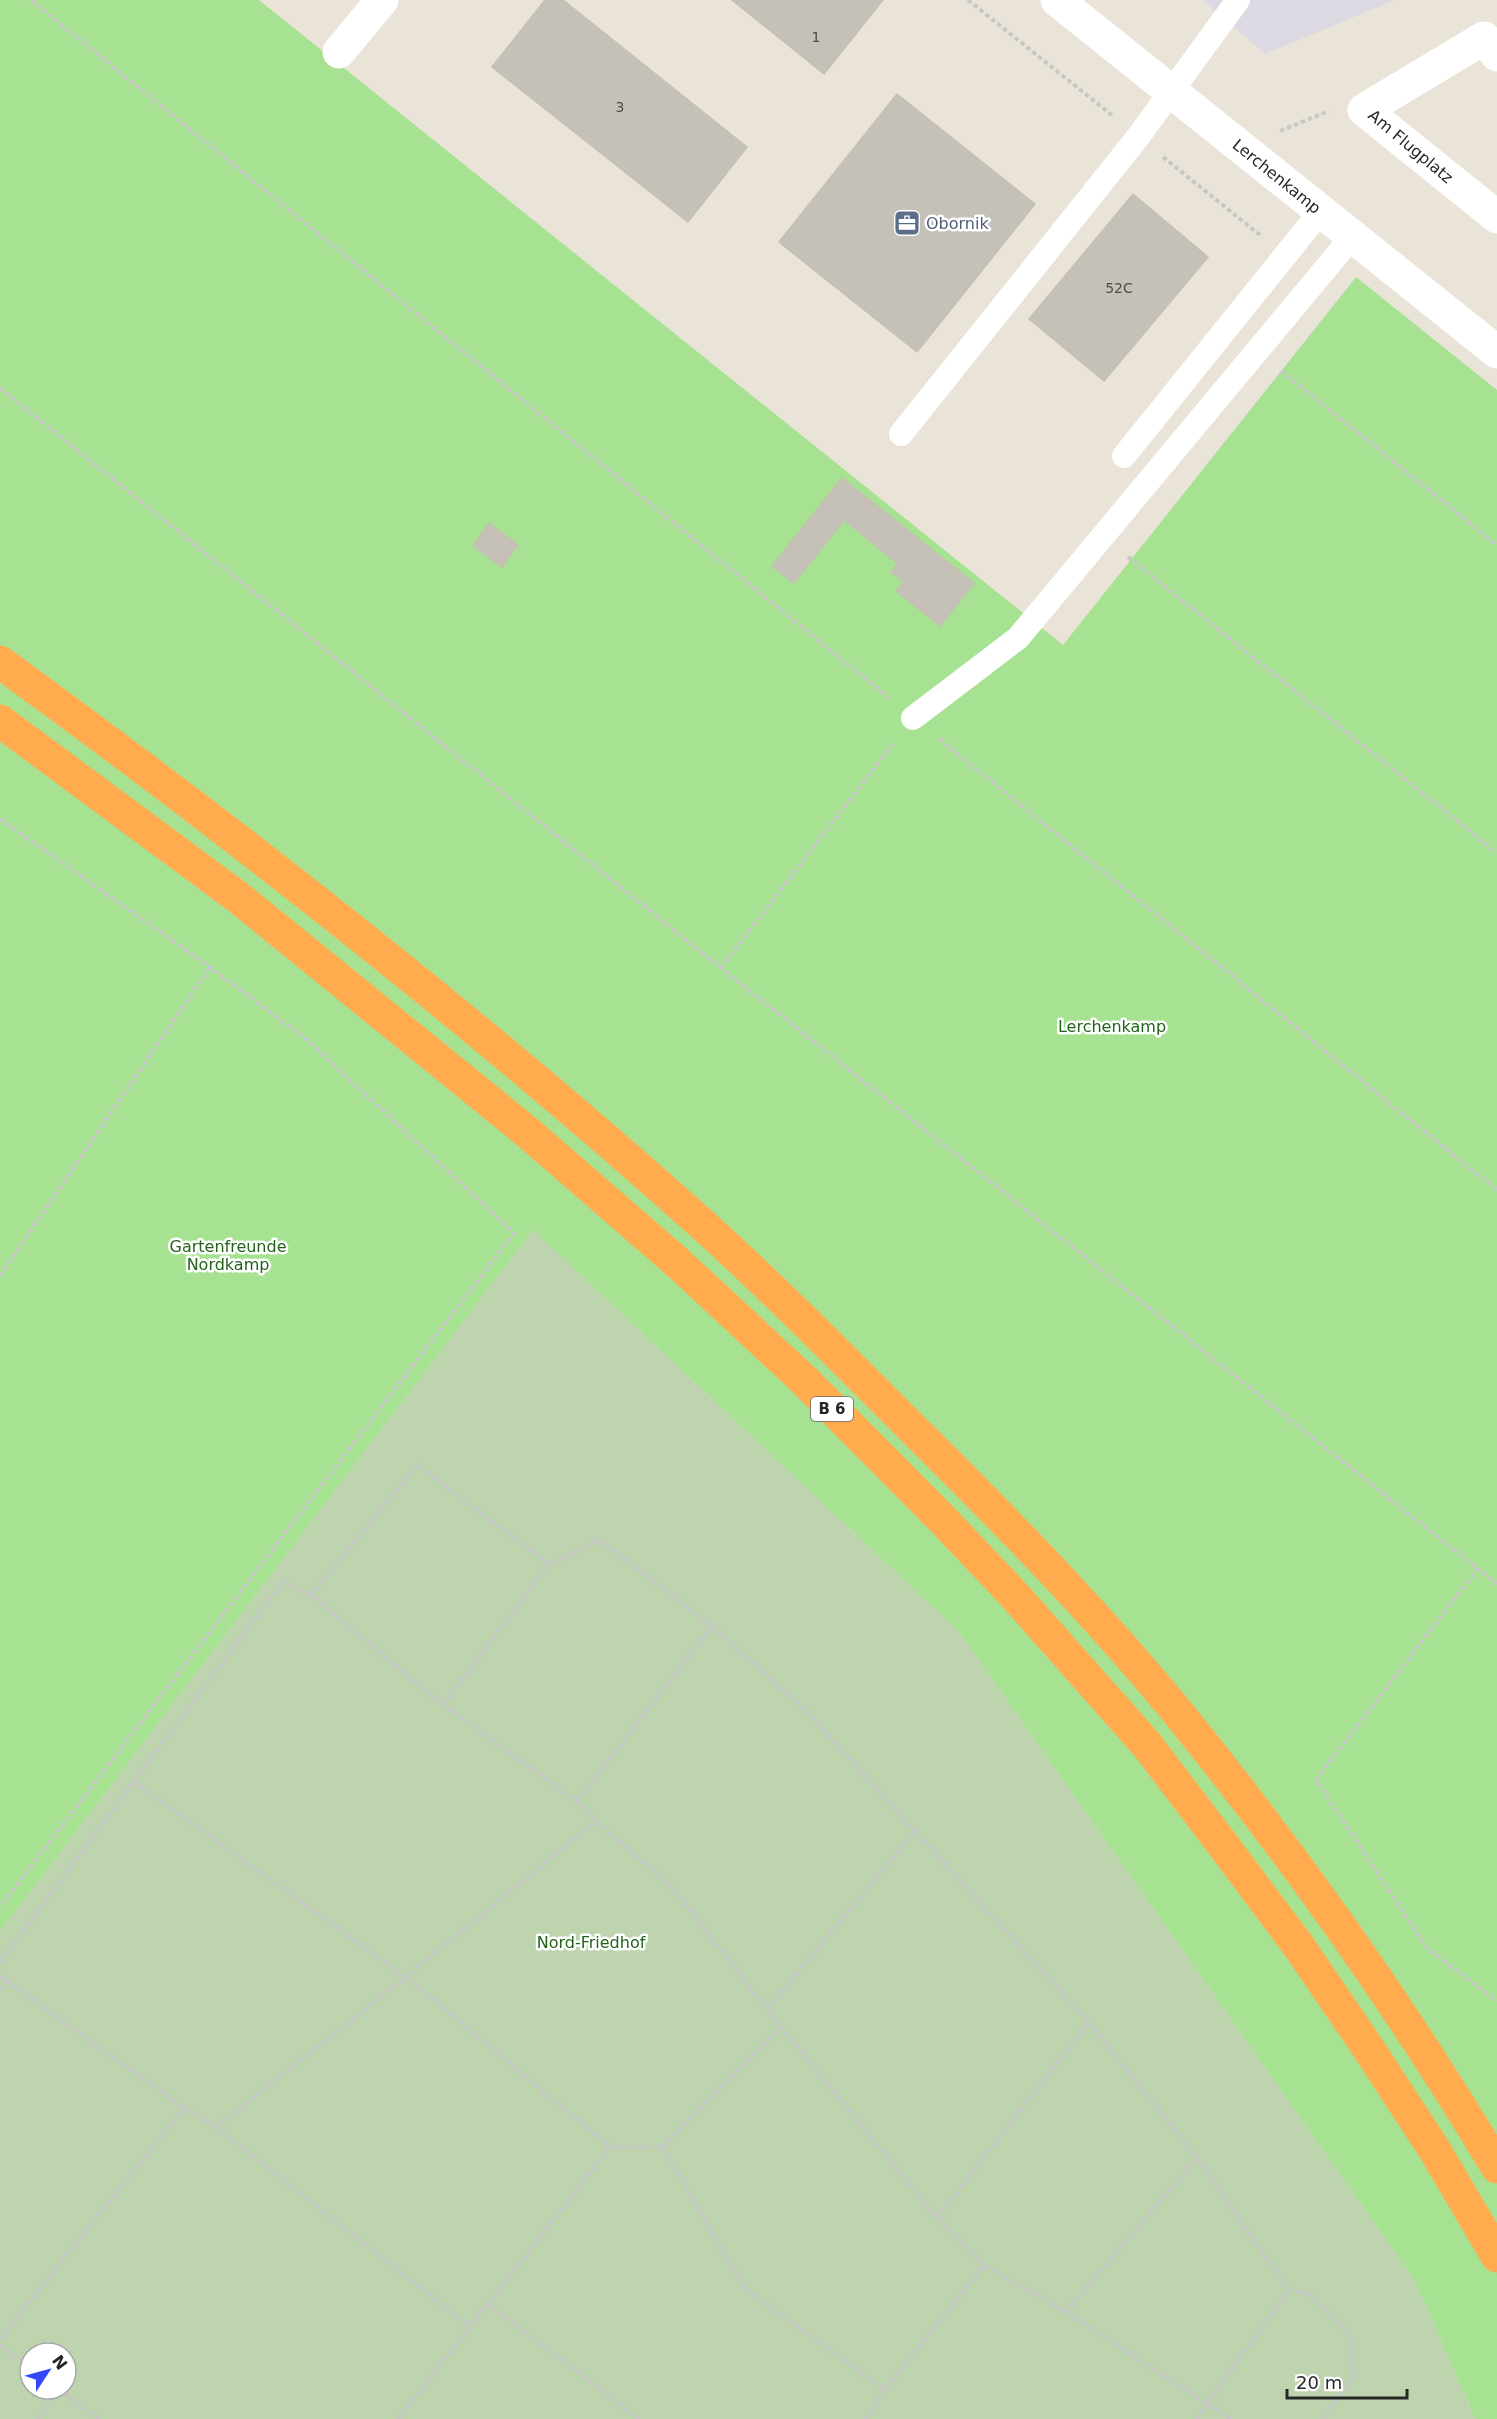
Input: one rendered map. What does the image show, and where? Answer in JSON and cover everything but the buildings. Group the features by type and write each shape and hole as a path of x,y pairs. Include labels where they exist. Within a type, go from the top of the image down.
{"highway":[{"name":"B 6","path":"0,662 266,863 555,1096 715,1236 831,1346 976,1492 1116,1641 1180,1715 1254,1808 1337,1920 1382,1985 1497,2167"},
{"name":"B 6","path":"0,721 239,898 525,1131 678,1263 804,1380 944,1521 1016,1597 1140,1737 1217,1837 1300,1948 1368,2048 1434,2149 1497,2256"}],"street":[{"path":"339,52 382,0"},
{"name":"Lerchenkamp","path":"1057,0 1497,352"},
{"name":"Am Flugplatz","path":"1493,40 1364,110 1497,217"}],"lane":[{"path":"901,434 1171,92 1238,0"},
{"path":"1124,456 1321,211"},
{"path":"913,718 1018,638 1104,538 1352,237"}],"path":[{"path":"31,0 1497,1190"},
{"path":"1270,131 1278,132 1343,106 1364,110"},
{"path":"1257,352 1497,545"},
{"path":"0,388 721,968 1497,1584"},
{"path":"1104,538 1497,853"},
{"path":"721,968 913,718"},
{"path":"0,819 210,967 305,1038 514,1233 0,1907"},
{"path":"0,1276 210,967"},
{"path":"311,1595 417,1465 549,1564"},
{"path":"443,1705 549,1564 599,1540 712,1626 804,1709 1089,2022 1197,2158 1289,2290 1309,2294 1350,2334 1354,2378 1322,2419"},
{"path":"1478,1568 1316,1780 1427,1948 1497,2001"},
{"path":"0,1962 283,1581 311,1595 443,1705 577,1801 596,1821 673,1888 767,2010 937,2218 984,2265 1066,2312 1231,2419"},
{"path":"577,1801 712,1626"},
{"path":"134,1782 406,1977 610,2147 663,2147 781,2027"},
{"path":"216,2127 406,1977 596,1821"},
{"path":"767,2010 915,1831"},
{"path":"0,1976 184,2108 216,2127 469,2326"},
{"path":"0,1990 7,1981"},
{"path":"937,2218 1089,2022"},
{"path":"0,2339 184,2108"},
{"path":"398,2419 610,2147"},
{"path":"663,2147 744,2288 885,2390"},
{"path":"1066,2312 1197,2158"},
{"path":"865,2419 885,2390 984,2265"},
{"path":"1196,2419 1289,2290"},
{"path":"487,2303 639,2419"},
{"path":"0,2345 18,2358"},
{"path":"37,2419 50,2401"},
{"path":"75,2401 99,2419"}],"shaded area":[{"path":"1202,0 1395,0 1265,54"}],"green space":[{"name":"Lerchenkamp","path":"0,0 259,0 1063,645 1356,277 1497,390 1497,2419 1475,2419 1415,2281 959,1632 533,1230 0,1932"},
{"name":"Nord-Friedhof","path":"533,1230 959,1632 1415,2281 1475,2419 0,2419 0,1932"}],"place":[{"name":"Obornik","path":"907,223"}],"park label":[{"name":"Gartenfreunde Nordkamp","path":"228,1255"}]}
